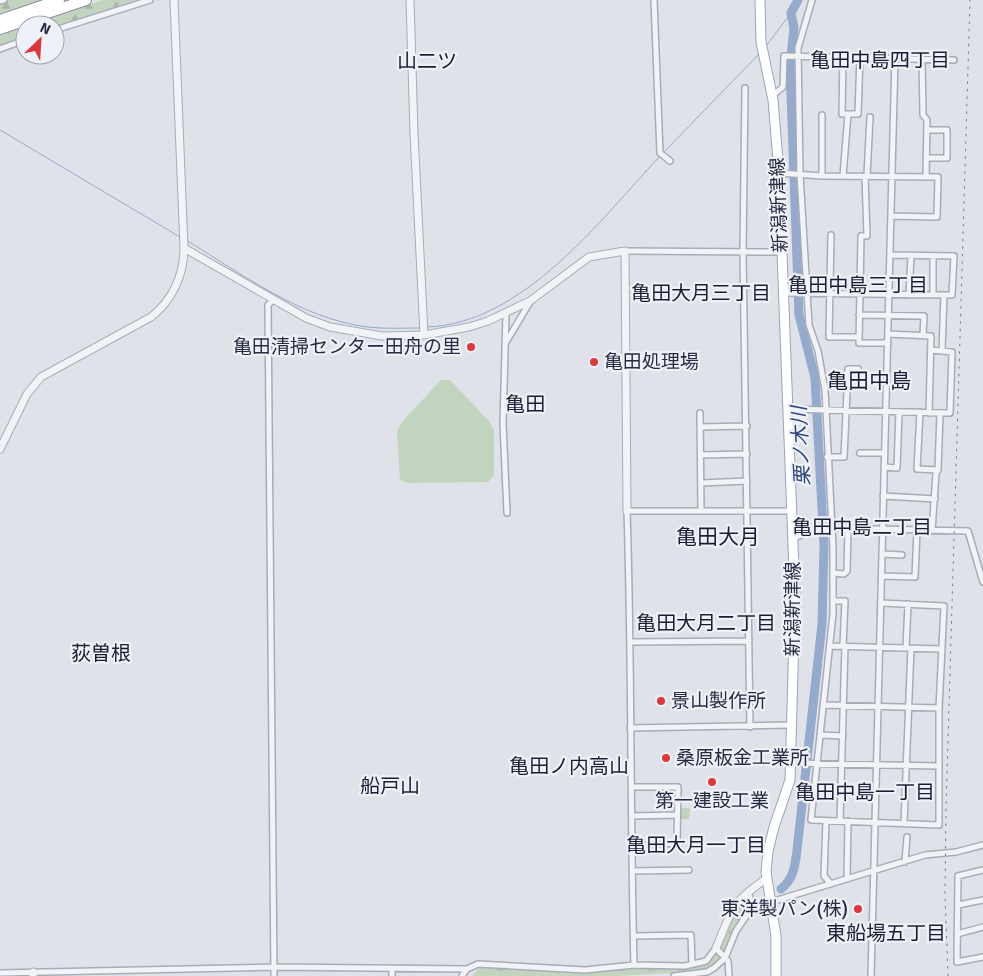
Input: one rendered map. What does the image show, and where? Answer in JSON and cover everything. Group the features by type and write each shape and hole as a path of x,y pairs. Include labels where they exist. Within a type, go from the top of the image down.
{"highway":[{"path":"0,20 59,0"},
{"path":"0,29 86,0"}],"main road":[{"name":"新潟新津線","path":"760,0 761,42 772,95 779,173 795,598 791,726 796,762 768,851 767,878 776,936 776,976"}],"street":[{"path":"0,2 4,0"},
{"path":"65,27 150,0"},
{"path":"0,450 27,394 41,377 145,321 160,310 182,271 184,245 174,0"},
{"path":"410,0 414,133 424,333"},
{"path":"654,0 660,153 670,161"},
{"path":"812,0 799,41 798,55 800,174 809,325 822,370 833,601 820,735 814,762 811,820 939,824 939,708 944,606 881,603"},
{"path":"0,49 15,44"},
{"path":"772,95 783,87 784,56 954,60"},
{"path":"843,57 842,114 858,114 860,57"},
{"path":"871,976 873,822 880,647 881,530 889,316 895,58"},
{"path":"922,58 923,115 927,120 926,177"},
{"path":"745,88 743,252 750,727"},
{"path":"843,176 848,114"},
{"path":"822,115 822,176"},
{"path":"870,117 866,176 867,236 861,236 859,343 888,343"},
{"path":"926,158 947,158 947,130 927,130"},
{"path":"779,173 822,176 938,177 937,217 891,216"},
{"path":"831,235 829,337 859,337"},
{"path":"184,245 272,300 306,318 330,327 382,336 469,327 506,314 530,301 589,257 625,251 781,252"},
{"path":"625,251 634,965"},
{"path":"783,293 830,292 952,295 954,256 890,255"},
{"path":"909,295 911,256"},
{"path":"932,295 933,256"},
{"path":"942,351 944,295"},
{"path":"272,300 268,305 274,976"},
{"path":"505,344 530,301"},
{"path":"506,314 503,424 507,513"},
{"path":"859,315 924,316 923,335"},
{"path":"888,334 931,336 929,413"},
{"path":"787,409 950,413 952,352 931,350"},
{"path":"827,457 844,457 848,369 858,369"},
{"path":"884,467 897,468 900,412"},
{"path":"920,412 917,469 938,470"},
{"path":"700,413 701,510"},
{"path":"932,531 936,473 938,470 940,413"},
{"path":"700,427 747,426"},
{"path":"860,453 884,453"},
{"path":"700,455 747,454"},
{"path":"701,483 718,481 738,484 747,481"},
{"path":"883,496 935,499"},
{"path":"627,511 791,511"},
{"path":"792,539 813,530 830,528 968,531 983,582"},
{"path":"833,573 844,574 847,571 848,528"},
{"path":"882,576 916,576 916,531"},
{"path":"882,554 902,555"},
{"path":"833,601 845,601 840,820"},
{"path":"904,823 908,604"},
{"path":"631,642 748,641"},
{"path":"830,646 941,649"},
{"path":"823,706 939,708"},
{"path":"630,728 791,726"},
{"path":"820,735 843,736"},
{"path":"796,762 938,766"},
{"path":"632,787 678,787 677,843 632,846"},
{"path":"632,816 676,815"},
{"path":"826,821 824,876 831,884"},
{"path":"847,879 848,821"},
{"path":"905,862 907,836"},
{"path":"771,902 925,855 956,852 983,845"},
{"path":"633,870 689,870"},
{"path":"983,870 958,876 957,962 983,957"},
{"path":"462,976 467,969 478,964 584,973 634,965 692,964 706,961 716,948 729,912 739,898 767,878"},
{"path":"674,976 706,972 725,958 736,931 754,906 748,892"},
{"path":"958,906 983,900"},
{"path":"957,934 983,927"},
{"path":"633,936 691,935 692,964"},
{"path":"716,948 728,961 729,976"},
{"path":"2,974 150,973 274,967 459,967 467,969"},
{"path":"392,968 392,976"}],"green space":[{"path":"0,0 42,0 0,14"},
{"path":"103,0 135,0 65,24 65,15 60,15"},
{"path":"15,31 15,42 0,47 0,36"},
{"path":"441,380 450,380 489,421 494,431 494,475 488,482 408,483 400,480 397,432 401,423"},
{"path":"679,808 690,808 689,819 679,819"},
{"path":"748,897 751,907 734,930 721,959 706,971 619,976 472,976 484,962 521,965 684,967 707,962 734,914"}],"waterway":[{"name":"栗ノ木川","path":"781,889 789,881 796,856 822,624 824,546 815,378 799,315 790,66 794,28 791,13 798,0"},
{"path":"766,46 791,13"},
{"path":"664,152 759,54"},
{"path":"0,130 180,237"},
{"path":"427,327 462,321 496,308 527,288 558,264 586,237 661,155"},
{"path":"186,240 272,293 318,314 342,322 367,327 421,328"}],"railway":[{"path":"948,976 945,895 946,808 970,0"}],"place":[{"name":"亀田清掃センター田舟の里","path":"471,347"},
{"name":"亀田処理場","path":"594,362"},
{"name":"景山製作所","path":"661,701"},
{"name":"桑原板金工業所","path":"666,758"},
{"name":"第一建設工業","path":"712,782"},
{"name":"東洋製パン(株)","path":"858,909"}],"district":[{"name":"亀田中島四丁目","path":"880,60"},
{"name":"山二ツ","path":"427,61"},
{"name":"亀田中島三丁目","path":"858,285"},
{"name":"亀田大月三丁目","path":"701,293"},
{"name":"亀田中島","path":"869,381"},
{"name":"亀田","path":"525,404"},
{"name":"亀田中島二丁目","path":"862,527"},
{"name":"亀田大月","path":"718,537"},
{"name":"亀田大月二丁目","path":"706,623"},
{"name":"荻曽根","path":"101,653"},
{"name":"亀田ノ内高山","path":"569,766"},
{"name":"船戸山","path":"390,786"},
{"name":"亀田中島一丁目","path":"865,792"},
{"name":"亀田大月一丁目","path":"696,845"},
{"name":"東船場五丁目","path":"886,933"}]}
